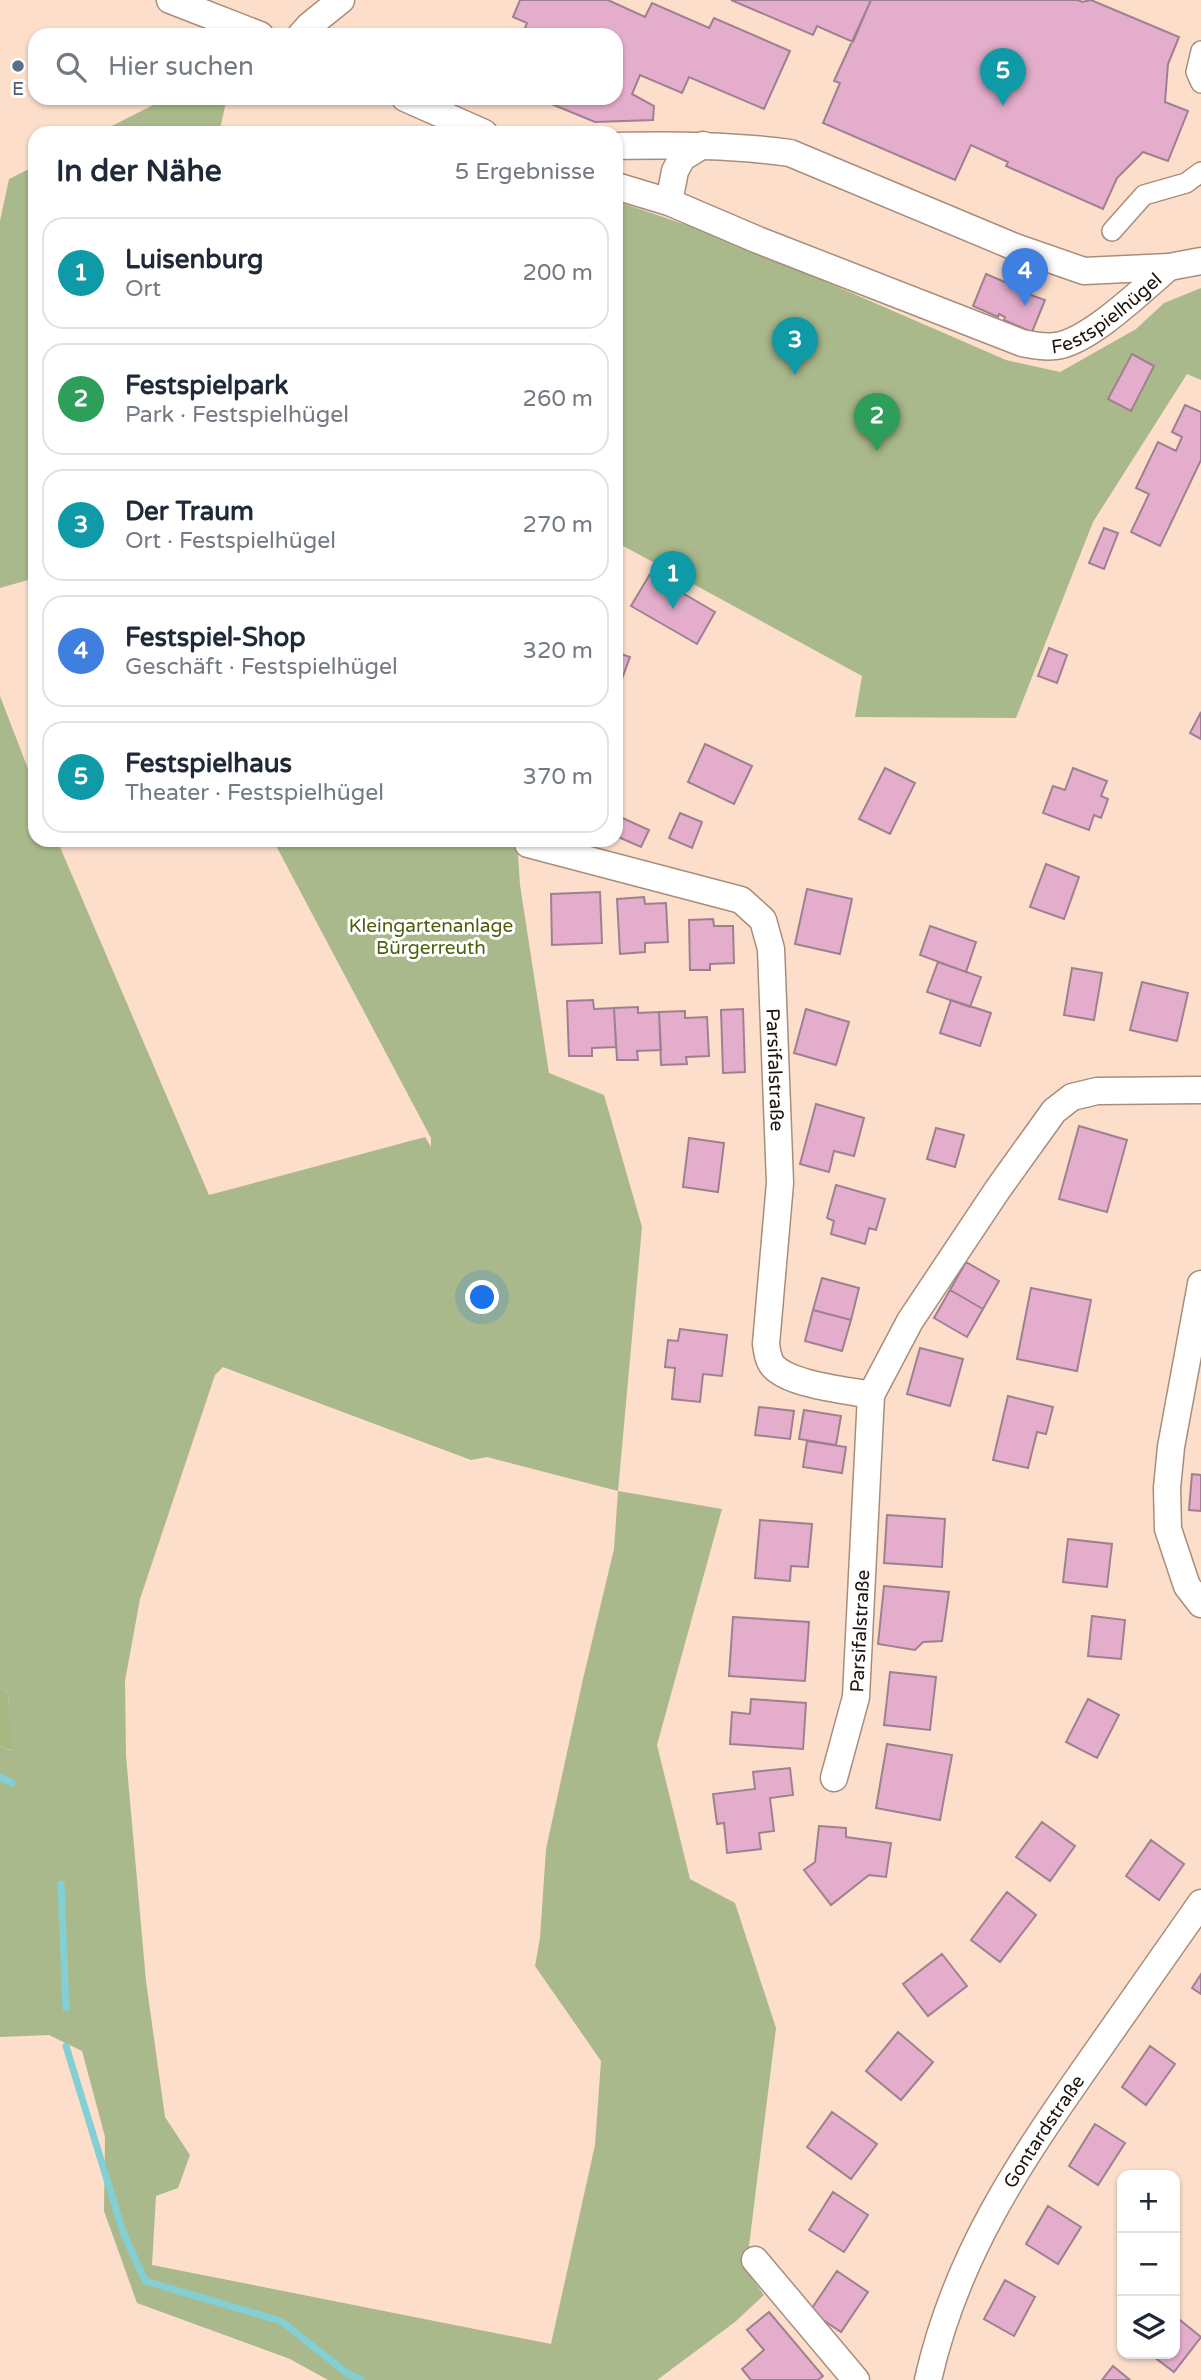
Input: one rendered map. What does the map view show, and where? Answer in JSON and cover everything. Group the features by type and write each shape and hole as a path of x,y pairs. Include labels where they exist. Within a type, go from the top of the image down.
{"street":[{"path":"170,0 242,28"},
{"path":"307,28 341,0"},
{"path":"1199,76 1201,51"},
{"path":"421,105 468,126"},
{"path":"669,202 675,172 682,158 703,145"},
{"name":"Festspielhügel","path":"623,146 703,145 790,153 1015,247 1084,271 1169,267"},
{"path":"1112,231 1144,195 1186,183 1201,172"},
{"name":"Festspielhügel","path":"623,188 669,202 758,240 1022,343 1039,346 1073,342 1114,313 1169,267"},
{"path":"1169,267 1201,261"},
{"name":"Parsifalstraße","path":"539,847 741,900 763,920 771,949 780,1183 766,1344 768,1355 773,1365 795,1379 871,1395"},
{"name":"Parsifalstraße","path":"834,1778 856,1697 871,1395 910,1321 1054,1111 1072,1097 1097,1091 1201,1090"},
{"path":"1201,1284 1171,1447 1167,1488 1168,1529 1187,1586 1201,1604"},
{"name":"Gontardstraße","path":"928,2380 943,2324 961,2274 998,2200 1051,2118 1201,1903"},
{"path":"755,2260 856,2380"}],"green space":[{"path":"153,105 225,105 221,126 112,126"},
{"path":"28,170 28,580 0,588 0,221 9,179"},
{"path":"623,203 725,238 1006,360 1060,372 1136,329 1164,303 1201,288 1201,380 1187,374 1093,522 1016,718 855,717 862,676 623,546"},
{"name":"Kleingartenanlage Bürgerreuth","path":"0,696 28,769 28,847 60,847 209,1195 425,1137 431,1147 431,1138 277,847 517,847 520,885 549,1073 604,1095 642,1227 618,1491 722,1509 657,1745 690,1879 735,1903 776,2028 746,2270 764,2295 735,2322 657,2380 328,2380 290,2359 137,2303 104,2211 105,2137 82,2051 49,2035 0,2037 0,1746 12,1751 8,1694 0,1687","holes":["223,1367 471,1460 487,1457 618,1491 614,1549 546,1849 540,1938 535,1966 601,2061 595,2145 551,2344 152,2265 156,2196 178,2188 190,2155 165,2117 146,1981 126,1756 125,1681 140,1599 215,1375"]},
{"path":"0,1687 8,1694 13,1751 0,1746"}],"building":[{"path":"520,0 608,0 645,17 652,3 709,28 714,18 790,51 764,109 689,77 682,93 640,75 632,94 654,106 653,120 595,122 554,105 623,105 623,28 525,28 527,23 513,17"},
{"path":"731,0 871,0 853,42 817,26 813,35"},
{"path":"871,0 1091,0 1179,37 1168,64 1165,102 1188,111 1168,161 1143,152 1117,178 1103,209 1006,166 1008,162 971,145 955,180 823,123 840,83 834,81"},
{"path":"986,274 1012,285 1011,288 1045,300 1032,332 1004,320 1005,317 999,314 998,317 973,306"},
{"path":"1132,354 1154,366 1131,411 1108,399"},
{"path":"1185,405 1201,412 1201,460 1160,546 1131,532 1149,494 1136,488 1158,442 1176,451 1182,437 1172,432"},
{"path":"1104,528 1118,533 1104,569 1089,563"},
{"path":"650,574 715,612 697,644 631,606"},
{"path":"1049,648 1067,655 1057,683 1038,676"},
{"path":"623,654 630,657 623,676"},
{"path":"1201,712 1201,739 1190,733"},
{"path":"705,744 752,766 734,804 688,782"},
{"path":"885,768 915,783 890,834 859,819"},
{"path":"1073,768 1107,781 1101,796 1108,799 1101,818 1094,815 1089,830 1043,813 1053,786 1065,790"},
{"path":"680,813 702,822 692,848 669,838"},
{"path":"623,818 649,830 641,847 623,839"},
{"path":"1046,864 1079,877 1064,919 1030,907"},
{"path":"807,889 852,899 840,954 795,944"},
{"path":"600,892 602,943 552,945 551,894"},
{"path":"644,897 645,904 666,903 668,942 645,943 645,952 620,954 617,899"},
{"path":"713,919 714,926 733,926 734,963 710,964 710,970 690,970 689,920"},
{"path":"930,926 976,942 966,972 920,955"},
{"path":"938,962 981,977 970,1007 927,992"},
{"path":"1072,968 1102,973 1094,1020 1064,1015"},
{"path":"1142,982 1188,993 1177,1041 1130,1030"},
{"path":"593,1000 594,1009 614,1008 616,1047 592,1048 592,1056 569,1056 567,1001"},
{"path":"951,1000 991,1013 980,1046 940,1033"},
{"path":"638,1007 638,1013 659,1012 661,1050 637,1051 638,1060 617,1060 614,1008"},
{"path":"743,1009 745,1072 723,1073 721,1010"},
{"path":"806,1009 849,1022 836,1065 794,1053"},
{"path":"685,1011 685,1018 707,1017 709,1056 686,1057 687,1064 661,1065 659,1012"},
{"path":"816,1104 864,1118 854,1156 834,1151 829,1172 800,1164"},
{"path":"1079,1126 1127,1140 1107,1212 1059,1199"},
{"path":"936,1128 964,1135 955,1167 927,1159"},
{"path":"689,1138 724,1143 718,1192 683,1187"},
{"path":"836,1185 885,1199 876,1230 869,1228 865,1244 831,1234 834,1221 827,1218"},
{"path":"966,1262 999,1281 983,1309 950,1290"},
{"path":"822,1278 859,1288 851,1320 813,1310"},
{"path":"1031,1288 1091,1300 1077,1371 1017,1359"},
{"path":"950,1290 983,1309 967,1337 934,1318"},
{"path":"813,1310 851,1320 842,1351 805,1341"},
{"path":"680,1329 727,1335 722,1376 703,1374 700,1402 672,1399 675,1368 665,1367 668,1340 678,1341"},
{"path":"920,1348 963,1359 950,1406 907,1394"},
{"path":"1008,1396 1053,1407 1046,1434 1037,1432 1028,1468 993,1460"},
{"path":"759,1407 794,1411 790,1439 755,1435"},
{"path":"804,1410 841,1416 836,1445 799,1439"},
{"path":"807,1441 846,1447 842,1473 803,1467"},
{"path":"1192,1474 1201,1475 1201,1511 1189,1510"},
{"path":"887,1515 945,1519 942,1567 884,1563"},
{"path":"760,1520 812,1524 808,1567 791,1566 790,1581 755,1578"},
{"path":"1068,1539 1112,1544 1107,1587 1063,1582"},
{"path":"884,1586 949,1592 942,1641 923,1642 915,1650 878,1644"},
{"path":"1092,1616 1125,1620 1121,1659 1088,1656"},
{"path":"733,1617 809,1622 805,1681 729,1676"},
{"path":"890,1672 936,1677 930,1730 884,1725"},
{"path":"751,1699 806,1703 803,1749 730,1744 732,1712 750,1714"},
{"path":"1088,1699 1119,1715 1097,1758 1066,1742"},
{"path":"887,1744 952,1755 940,1820 876,1808"},
{"path":"790,1768 793,1795 770,1798 774,1831 759,1833 761,1849 727,1853 724,1823 717,1824 713,1794 755,1789 753,1772"},
{"path":"1042,1822 1075,1846 1050,1881 1016,1857"},
{"path":"819,1826 846,1828 846,1837 891,1843 886,1877 869,1875 831,1905 804,1870 815,1862"},
{"path":"1151,1840 1184,1864 1159,1900 1126,1876"},
{"path":"1007,1892 1036,1915 1000,1962 971,1940"},
{"path":"942,1954 967,1986 928,2016 903,1984"},
{"path":"1201,1974 1201,1994 1192,1988"},
{"path":"898,2032 933,2062 901,2100 866,2071"},
{"path":"1150,2046 1175,2064 1146,2105 1122,2087"},
{"path":"832,2112 877,2144 851,2179 807,2147"},
{"path":"1095,2124 1125,2143 1098,2185 1069,2166"},
{"path":"833,2192 868,2215 844,2252 809,2230"},
{"path":"1048,2206 1081,2227 1058,2264 1026,2244"},
{"path":"837,2271 868,2292 841,2332 810,2311"},
{"path":"1005,2280 1035,2297 1014,2336 984,2319"},
{"path":"769,2312 823,2376 818,2380 751,2380 742,2369 764,2350 747,2330"},
{"path":"1180,2320 1201,2337 1174,2372 1157,2359 1180,2359"},
{"path":"1113,2366 1130,2380 1102,2380"}],"waterway":[{"path":"0,1777 12,1783"},
{"path":"61,1884 66,2008"},
{"path":"66,2046 123,2232 145,2281 281,2321 347,2373 361,2380"}],"place":[{"name":"E","path":"18,66"},
{"name":"Festspielhaus","path":"1003,106"},
{"name":"Festspiel-Shop","path":"1025,306"},
{"name":"Der Traum","path":"795,375"},
{"name":"Festspielpark","path":"877,451"},
{"name":"Luisenburg","path":"673,609"}]}
